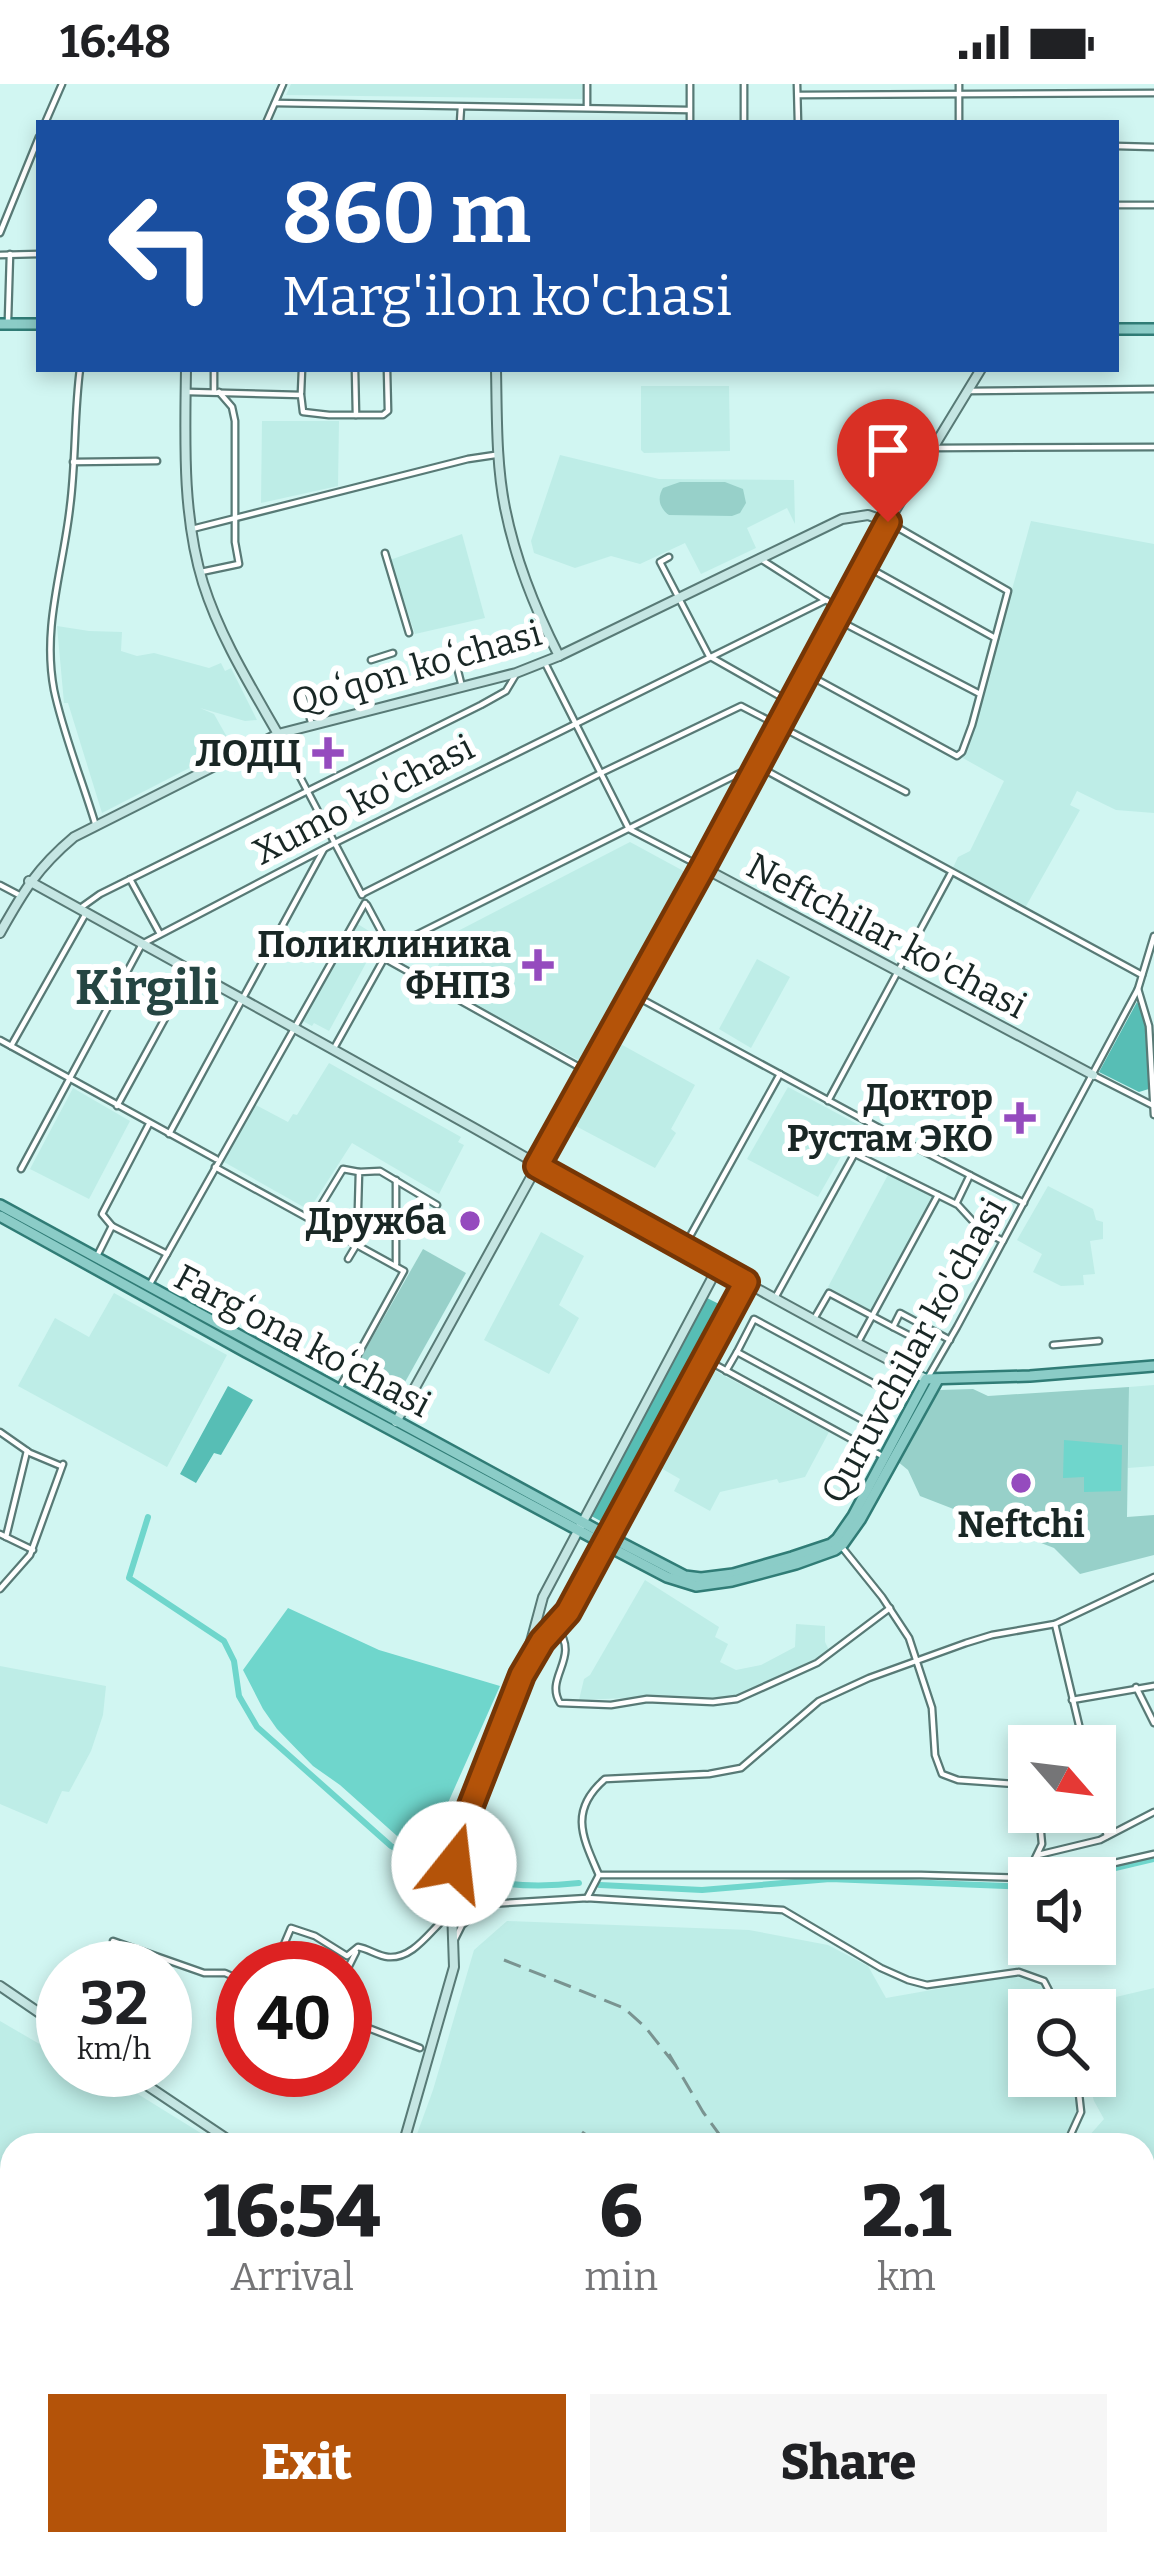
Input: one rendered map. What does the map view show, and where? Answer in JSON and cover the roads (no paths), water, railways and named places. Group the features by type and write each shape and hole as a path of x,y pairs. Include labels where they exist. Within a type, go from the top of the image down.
{"main road":[{"path":"4,324 36,324"},
{"path":"1119,329 1154,329"},
{"name":"Fargʻona koʻchasi","path":"0,1205 338,1389 394,1425"},
{"name":"Fargʻona koʻchasi","path":"0,1216 579,1525"},
{"path":"932,1380 1154,1366"},
{"name":"Quruvchilar ko'chasi","path":"606,1540 694,1578 733,1574 831,1544 853,1516 932,1380"},
{"name":"Quruvchilar ko'chasi","path":"579,1525 667,1577 696,1586 796,1564 841,1546 860,1520 932,1380"}],"street":[{"path":"46,120 62,84"},
{"path":"267,120 283,84"},
{"path":"587,84 587,107"},
{"path":"690,84 690,120"},
{"path":"744,84 744,120"},
{"path":"797,84 798,120"},
{"path":"958,120 959,84"},
{"path":"798,95 1154,93"},
{"path":"275,103 689,110"},
{"path":"460,120 461,107"},
{"path":"0,233 36,144"},
{"path":"1119,146 1154,147"},
{"path":"1119,205 1154,205"},
{"path":"4,324 10,254"},
{"path":"0,255 36,254"},
{"path":"80,372 65,553 49,631 54,690 95,824"},
{"path":"186,372 185,449 192,529 224,638 390,948"},
{"path":"201,572 239,564 234,519 236,421 232,406 216,392 214,372"},
{"path":"302,372 303,412 382,416 388,410 387,372"},
{"path":"355,372 356,415"},
{"path":"496,372 505,509 545,629 560,656"},
{"path":"394,1425 864,565 979,372"},
{"path":"968,391 1154,389"},
{"path":"185,392 301,395"},
{"path":"933,448 1154,447"},
{"path":"192,529 498,454"},
{"path":"73,462 157,461"},
{"name":"Qoʻqon koʻchasi","path":"0,933 29,881 74,837 278,734 516,673 842,519 868,515 888,522"},
{"path":"805,673 960,756 1008,591 888,522"},
{"path":"385,553 409,633"},
{"path":"669,557 660,562 709,656 790,702"},
{"path":"759,558 826,600 837,614 980,694"},
{"path":"864,565 994,638"},
{"name":"Xumo ko'chasi","path":"142,944 575,722 826,600"},
{"path":"463,687 454,656 516,638"},
{"path":"370,660 393,653"},
{"path":"544,663 629,829"},
{"path":"11,1046 82,911 130,878 506,692 516,673"},
{"path":"303,696 312,725"},
{"path":"362,894 741,706 906,792"},
{"path":"333,1049 390,948 756,765"},
{"path":"756,765 1142,975"},
{"name":"Neftchilar ko'chasi","path":"629,829 1093,1075"},
{"path":"169,1134 324,849"},
{"path":"828,1101 952,871"},
{"path":"130,878 160,934"},
{"path":"29,881 857,1344 932,1380"},
{"path":"0,885 21,896"},
{"path":"149,1287 365,903"},
{"name":"Quruvchilar ko'chasi","path":"932,1380 1138,989 1154,936"},
{"path":"21,1169 142,944"},
{"path":"384,958 589,1072"},
{"path":"117,1106 191,971"},
{"path":"1138,989 1149,1025 1154,1115"},
{"path":"632,994 1024,1203"},
{"path":"0,1040 404,1270 338,1389"},
{"path":"684,1247 780,1074"},
{"path":"1093,1075 1153,1106"},
{"path":"149,1124 102,1214 112,1226 167,1254"},
{"path":"775,1298 871,1124"},
{"path":"854,1154 956,1204 980,1229 1004,1240"},
{"path":"312,1220 343,1168 380,1171 437,1205"},
{"path":"348,1259 357,1244 359,1172"},
{"path":"956,1204 970,1175"},
{"path":"396,1180 396,1267"},
{"path":"857,1344 938,1195"},
{"path":"96,1258 112,1226"},
{"path":"406,2133 454,1967 451,1880 459,1836 522,1675 540,1607 718,1267"},
{"path":"522,1675 542,1641 565,1616 746,1282"},
{"path":"813,1319 829,1293 920,1341 927,1328"},
{"path":"892,1327 900,1313 950,1340"},
{"path":"726,1371 754,1319 889,1392 862,1445"},
{"path":"1053,1345 1099,1341"},
{"path":"737,1352 872,1425"},
{"path":"704,1359 884,1457"},
{"path":"0,1432 62,1465 33,1550 0,1589"},
{"path":"27,1450 3,1536 33,1550"},
{"path":"841,1546 909,1638 932,1708 935,1755 942,1774 958,1780 1008,1784"},
{"path":"599,1876 580,1833 588,1800 605,1779 741,1768 819,1701 992,1635 1054,1624 1154,1577"},
{"path":"540,1607 551,1617 565,1616"},
{"path":"555,1625 567,1649 555,1688 560,1703 713,1702 750,1694 817,1663 890,1608"},
{"path":"1054,1624 1079,1725"},
{"path":"1072,1700 1154,1686"},
{"path":"1136,1688 1154,1723"},
{"path":"1038,1855 1107,1837 1154,1812"},
{"path":"1038,1855 1041,1833"},
{"path":"1106,1833 1107,1837"},
{"path":"1116,1863 1154,1854"},
{"path":"599,1876 1008,1877"},
{"path":"587,1898 599,1876"},
{"path":"451,1880 466,1899 488,1904 587,1898 783,1910 908,1980 927,1985 1019,1972 1044,1982 1048,1989"},
{"path":"454,1942 462,1925 488,1904"},
{"path":"372,1951 383,1958 405,1956 440,1923"},
{"path":"285,1941 291,1928 323,1941"},
{"path":"0,1986 36,2011"},
{"path":"372,2029 420,2048"},
{"path":"164,2097 218,2133"},
{"path":"1072,2133 1082,2112 1080,2097"}],"waterway":[{"path":"148,1517 129,1578 224,1641 234,1661 239,1696 257,1727 391,1846 426,1866"},
{"path":"1116,1868 1154,1859"},
{"path":"470,1877 524,1885 579,1883"},
{"path":"600,1885 702,1890 830,1879 1008,1886"}],"railway":[{"path":"504,1960 624,2008 676,2066"},
{"path":"669,2054 718,2133"}],"place":[{"name":"ЛОДЦ","path":"328,753"},
{"name":"Поликлиника ФНПЗ","path":"538,965"},
{"name":"Доктор Рустам ЭКО","path":"1020,1118"},
{"name":"Дружба","path":"470,1221"},
{"name":"Neftchi","path":"1021,1483"}],"district":[{"name":"Kirgili","path":"147,987"}]}
